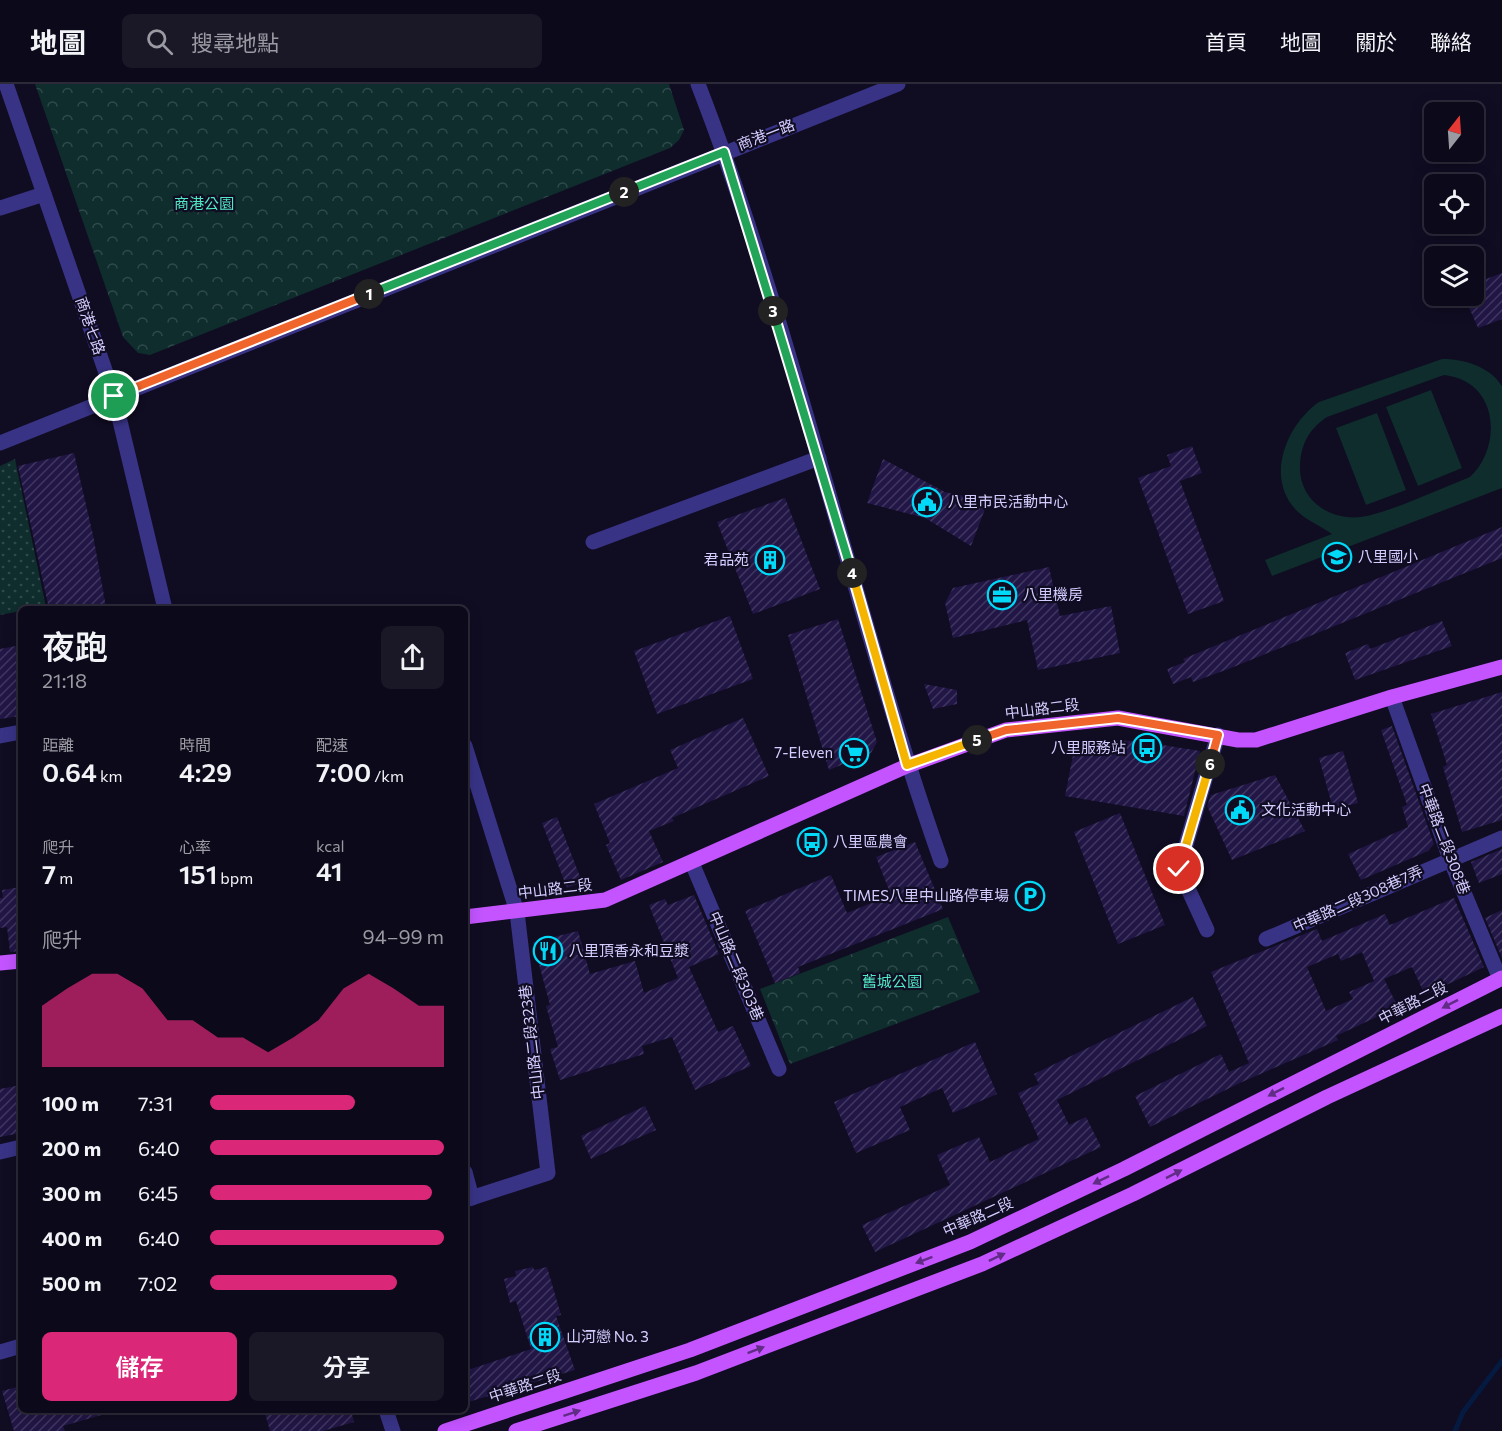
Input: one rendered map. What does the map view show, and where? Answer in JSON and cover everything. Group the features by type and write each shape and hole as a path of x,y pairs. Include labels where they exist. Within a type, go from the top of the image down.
{"main road":[{"name":"中山路二段","path":"468,917 605,900 907,765 1006,730 1118,718 1256,740 1392,697 1502,667"},
{"path":"0,963 18,961"},
{"name":"中華路二段","path":"445,1431 690,1350 970,1242 1124,1168 1501,979"},
{"path":"516,1431 696,1373 982,1264 1133,1194 1327,1097 1502,1016"}],"street":[{"name":"商港七路","path":"6,84 114,396 164,606"},
{"path":"698,84 724,152 819,458 907,765 941,861"},
{"name":"商港一路","path":"0,443 898,84"},
{"path":"0,208 44,194"},
{"path":"593,542 819,458"},
{"name":"中華路二段308巷","path":"1392,697 1450,859 1501,979"},
{"path":"0,736 18,733"},
{"path":"1207,930 1179,869 1218,735"},
{"name":"中山路二段323巷","path":"468,756 517,912 548,1173 468,1199"},
{"name":"中華路二段308巷7弄","path":"1266,939 1502,838"},
{"name":"中山路二段303巷","path":"692,863 779,1069"},
{"path":"0,1152 18,1148"},
{"path":"0,1352 18,1347"},
{"path":"387,1413 393,1431"}],"green space":[{"name":"商港公園","path":"35,84 669,84 684,130 679,140 670,148 150,355 138,353 123,337"},
{"path":"1442,359 1459,360 1475,365 1490,373 1502,386 1502,488 1272,576 1265,560 1332,534 1297,511 1287,498 1282,483 1281,468 1289,437 1297,424 1319,402","holes":["1444,375 1463,380 1476,389 1485,402 1490,417 1491,434 1487,450 1480,465 1470,477 1396,507 1358,517 1333,514 1313,501 1301,479 1301,458 1307,438 1327,417"]},
{"path":"1431,390 1462,468 1418,486 1386,407"},
{"path":"1377,413 1406,490 1366,505 1336,428"},
{"path":"15,459 46,606 18,606 18,612 0,615 0,466"},
{"name":"舊城公園","path":"948,917 980,992 790,1064 760,989"}],"building":[{"path":"1502,273 1502,319 1478,328 1468,306 1484,306 1484,280"},
{"path":"1192,446 1202,473 1180,481 1224,601 1188,614 1138,478 1171,466 1167,455"},
{"path":"74,453 93,535 106,606 48,606 18,466"},
{"name":"八里市民活動中心","path":"883,459 945,492 988,501 971,546 925,518 867,503"},
{"name":"君品苑","path":"785,498 820,589 753,614 717,522"},
{"path":"1502,527 1502,558 1231,668 1193,682 1191,677 1173,684 1167,669 1185,662 1183,659"},
{"path":"1049,567 1060,616 1111,606 1120,653 1038,670 1027,620 953,638 945,603 953,588"},
{"path":"730,616 753,679 657,714 634,651"},
{"path":"838,619 877,742 871,753 829,770 788,635"},
{"path":"1442,621 1452,646 1355,680 1345,653 1368,644 1370,649"},
{"path":"18,646 18,716 0,719 0,649"},
{"path":"924,684 957,690 957,704 933,709"},
{"path":"1502,692 1502,820 1462,832 1443,767 1447,765 1431,714"},
{"path":"743,718 769,776 672,818 674,821 649,831 663,862 621,880 606,845 610,843 594,804 678,768 670,750"},
{"path":"1392,726 1434,844 1428,851 1361,880 1348,854 1408,827 1402,807 1407,805 1381,730"},
{"path":"1076,740 1138,741 1200,751 1184,816 1065,796"},
{"path":"1343,751 1358,803 1333,809 1319,758"},
{"path":"1275,775 1305,831 1232,860 1207,806 1211,795"},
{"path":"1120,813 1165,925 1118,944 1074,832"},
{"path":"557,817 582,882 567,888 542,823"},
{"path":"915,842 943,909 798,967 800,973 775,983 745,911 831,875 847,913 891,895 876,857"},
{"path":"1502,849 1502,874 1479,883 1471,862"},
{"path":"18,887 18,951 10,952 7,927 0,928 2,890"},
{"path":"694,895 719,954 689,967 718,1032 733,1026 751,1066 695,1090 672,1037 642,1046 644,1054 560,1080 550,1049 558,1047 546,1006 550,1005 533,942 578,931 590,974 635,961 644,993 678,978 649,905 665,899 668,905"},
{"path":"1454,898 1484,967 1425,995 1412,967 1384,979 1398,1007 1336,1036 1338,1040 1242,1082 1150,1127 1135,1096 1221,1054 1229,1072 1249,1063 1211,972 1317,929 1322,941 1385,914 1390,925","holes":["1362,952 1374,981 1349,992 1353,999 1326,1011 1307,967 1338,954 1341,961"]},
{"path":"1502,910 1502,958 1485,918"},
{"path":"1193,997 1207,1026 1057,1100 1069,1125 1086,1117 1101,1147 875,1252 862,1225 950,1185 937,1155 979,1137 990,1162 1039,1139 1018,1093 1039,1084 1034,1074"},
{"path":"975,1042 997,1094 953,1113 942,1088 900,1107 910,1130 856,1153 834,1102"},
{"path":"18,1086 18,1134 0,1137 0,1089"},
{"path":"645,1106 656,1130 591,1159 581,1136"},
{"name":"山河戀 No. 3","path":"547,1267 561,1315 556,1316 575,1370 468,1402 468,1370 531,1349 516,1301 510,1303 504,1279 516,1276 515,1271"},
{"path":"18,1387 18,1413 105,1414 63,1426 65,1431 14,1431 2,1391"},
{"path":"265,1413 352,1413 354,1422 323,1431 270,1431"}],"waterway":[{"path":"1455,1431 1463,1412 1502,1361"}],"place":[{"name":"八里市民活動中心","path":"927,502"},
{"name":"八里國小","path":"1337,557"},
{"name":"君品苑","path":"770,560"},
{"name":"八里機房","path":"1002,595"},
{"name":"八里服務站","path":"1147,748"},
{"name":"7-Eleven","path":"854,753"},
{"name":"文化活動中心","path":"1240,810"},
{"name":"八里區農會","path":"812,842"},
{"name":"TIMES八里中山路停車場","path":"1030,896"},
{"name":"八里頂香永和豆漿","path":"548,951"},
{"name":"山河戀 No. 3","path":"545,1337"}],"route":[{"path":"114,396 724,152 819,458 907,765 1006,730 1118,718 1218,735 1179,869"}]}
